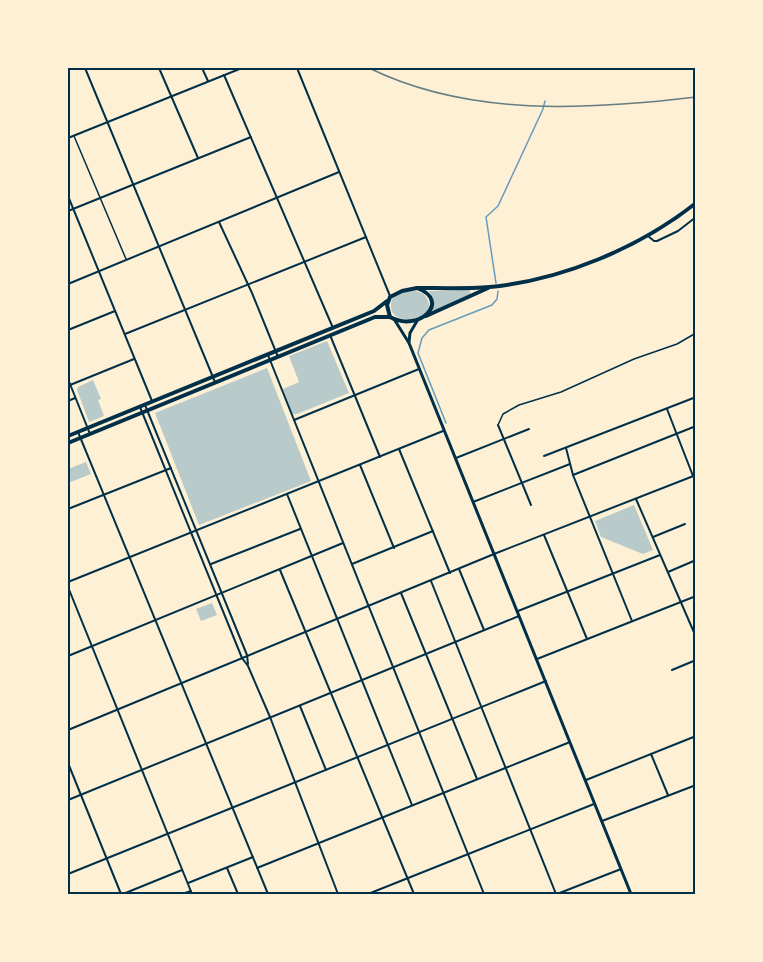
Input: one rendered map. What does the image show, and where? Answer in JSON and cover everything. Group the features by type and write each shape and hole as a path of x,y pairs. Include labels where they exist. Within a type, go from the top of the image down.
{"main road":[{"path":"68,436 374,311 402,291 417,288 492,286 560,272 618,250 647,235 696,203"},
{"path":"68,443 375,317 407,322 417,321 492,286"},
{"path":"417,288 428,294 431,300 432,306 426,317"},
{"path":"389,299 387,309 409,343 631,894"},
{"path":"409,343 410,333 417,321"}],"street":[{"path":"85,68 215,382"},
{"path":"159,68 198,158"},
{"path":"202,68 208,81"},
{"path":"68,138 240,68"},
{"path":"297,68 389,299"},
{"path":"224,75 333,328"},
{"path":"74,135 126,260"},
{"path":"68,210 251,137"},
{"path":"68,283 339,172"},
{"path":"68,196 153,401"},
{"path":"647,235 654,242 657,241 678,231 696,217"},
{"path":"219,222 278,357"},
{"path":"125,334 366,237"},
{"path":"68,330 115,311"},
{"path":"531,505 498,425 503,414 519,405 561,392 634,359 677,344 696,333"},
{"path":"330,336 380,457"},
{"path":"268,355 484,894"},
{"path":"70,385 135,358"},
{"path":"294,420 419,369"},
{"path":"68,379 90,434"},
{"path":"544,456 696,397"},
{"path":"68,400 75,398"},
{"path":"145,405 248,655 248,666"},
{"path":"140,407 242,658 248,666 270,717 338,894"},
{"path":"68,729 494,554 694,476 667,408"},
{"path":"573,475 696,426"},
{"path":"456,459 529,429"},
{"path":"68,582 444,431"},
{"path":"78,432 268,894"},
{"path":"566,448 573,475 632,621"},
{"path":"399,449 450,573"},
{"path":"473,502 570,464"},
{"path":"360,465 394,548"},
{"path":"68,509 171,468"},
{"path":"286,494 412,806"},
{"path":"636,499 696,637"},
{"path":"653,537 685,524"},
{"path":"211,564 300,529"},
{"path":"352,565 433,531"},
{"path":"544,535 587,639"},
{"path":"68,656 343,543"},
{"path":"68,800 484,630 567,591 660,555"},
{"path":"668,572 696,560"},
{"path":"459,569 484,630"},
{"path":"280,570 414,894"},
{"path":"431,581 557,894 621,869"},
{"path":"68,587 192,893 182,894"},
{"path":"401,593 477,779"},
{"path":"537,659 696,596"},
{"path":"672,670 696,660"},
{"path":"68,874 546,681"},
{"path":"299,705 326,770"},
{"path":"586,780 696,736"},
{"path":"257,868 570,742"},
{"path":"651,754 668,795"},
{"path":"68,763 122,894 182,870"},
{"path":"602,821 696,784"},
{"path":"368,894 595,803"},
{"path":"188,883 253,857"},
{"path":"227,868 238,894"}],"shaded area":[{"path":"470,290 470,294 433,310 434,302 429,291"},
{"path":"415,291 423,294 428,301 430,307 425,315 405,319 394,315 391,304 393,296 402,292"},
{"path":"327,341 349,393 292,414 283,389 299,382 289,356"},
{"path":"267,368 311,481 199,525 155,413"},
{"path":"93,380 101,399 98,400 104,416 89,422 77,390 78,387"},
{"path":"86,462 91,474 68,483 68,469"},
{"path":"634,505 653,550 643,554 601,537 595,521"},
{"path":"212,603 217,615 201,621 196,609"}],"waterway":[{"path":"496,283 486,217 498,206 545,101"},
{"path":"446,423 418,353 422,338 429,330 492,305 497,299 498,291"}],"railway":[{"path":"369,68 407,84 447,95 529,106 613,105 696,97"}]}
